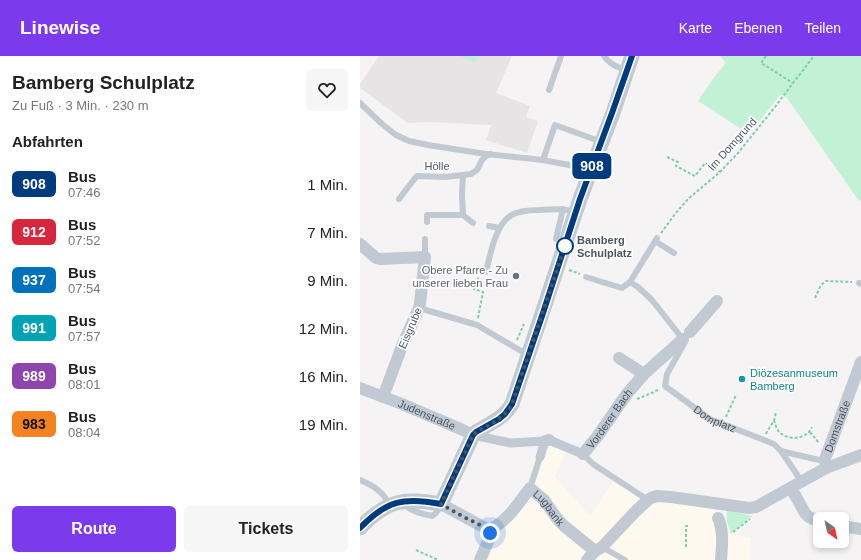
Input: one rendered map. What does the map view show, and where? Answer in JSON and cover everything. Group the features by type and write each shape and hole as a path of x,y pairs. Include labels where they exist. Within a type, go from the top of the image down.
{"street":[{"path":"441,504 473,435 499,419 509,409 513,400 558,266 569,210 591,169 628,71 632,56"},
{"path":"360,244 376,258 380,259 425,257"},
{"name":"Eisgrube","path":"383,397 419,308 425,257"},
{"name":"Vorderer Bach","path":"547,440 583,454 598,437 620,402 644,374 687,336 717,301"},
{"path":"619,358 644,374"},
{"name":"Domstraße","path":"825,464 861,362"},
{"name":"Judenstraße","path":"360,388 457,427 473,435 511,443 547,440"},
{"path":"540,457 547,440"},
{"path":"595,552 636,510 651,498 657,496 671,496 736,507 756,507 796,485 825,464 861,455"},
{"path":"796,485 805,513 813,519"},
{"name":"Lugbank","path":"489,530 497,526 514,510 530,488 544,500 563,525 595,552"},
{"path":"360,528 374,515 395,503 415,500 441,504 489,530 490,537 480,560"},
{"path":"718,518 722,531 721,560"},
{"path":"849,527 861,529"}],"lane":[{"path":"549,90 561,56"},
{"path":"604,56 611,64 628,71"},
{"path":"360,103 386,128 409,141 488,154 543,160 591,169"},
{"path":"543,160 555,125 602,142"},
{"name":"Hölle","path":"399,200 418,176 446,177 471,174 477,170 482,160 488,154"},
{"name":"Hölle","path":"463,175 463,215"},
{"path":"486,272 492,245 500,228 509,216 520,212 534,210 569,210 556,239"},
{"path":"427,222 427,216 463,215 473,223"},
{"path":"489,226 500,228"},
{"name":"Eisgrube","path":"425,257 426,239"},
{"path":"586,277 622,288 630,282 656,240 674,253"},
{"path":"630,282 652,300 687,336 667,374 665,386"},
{"path":"419,308 477,325 528,355"},
{"name":"Domplatz","path":"665,386 710,419 774,444 781,451 796,485"},
{"path":"781,451 819,460 825,464"},
{"path":"583,454 593,464 648,500"},
{"path":"530,488 540,457"},
{"path":"360,480 378,489 385,497 395,503"},
{"path":"595,552 624,560"}],"path":[{"path":"766,56 762,63 792,83"},
{"name":"Im Domgrund","path":"656,240 688,199 720,172 738,153 814,56"},
{"path":"667,157 678,162 676,166 694,176 705,163 720,172"},
{"path":"558,266 586,277"},
{"path":"478,315 483,292 474,289 481,271 486,272"},
{"path":"815,298 821,285 826,280 860,283"},
{"path":"620,402 630,401 652,393 665,386"},
{"path":"724,424 736,395"},
{"path":"767,432 774,420 776,412"},
{"path":"774,420 777,429 781,434 791,438 800,437 810,432 812,427"},
{"path":"810,432 817,440"},
{"path":"731,534 743,525"},
{"path":"686,547 686,526 688,526"},
{"path":"416,550 438,560"}],"shaded area":[{"path":"379,56 512,56 496,93 530,106 526,117 538,121 527,153 486,140 491,125 428,122 408,123 360,88 360,84"},
{"path":"549,442 567,449 555,477 590,516 614,480 644,499 691,501 714,510 722,523 725,534 751,537 750,560 477,560 493,528 532,493"}],"green space":[{"path":"460,56 479,56 476,63"},
{"path":"720,56 861,56 861,200 859,201 787,98 781,94 749,134 698,101 726,63"},
{"path":"727,510 752,516 731,533 727,522"}],"bus line":[{"name":"908","path":"360,528 366,521 381,510 400,501 415,500 441,504 473,435 499,419 505,414 512,404 580,199 628,71 632,56"}],"place":[{"name":"Bamberg Schulplatz","path":"565,246"},
{"name":"Obere Pfarre - Zu unserer lieben Frau","path":"516,276"},
{"name":"Diözesanmuseum Bamberg","path":"742,379"}],"route":[{"path":"490,533 486,528 441,504 473,435 499,419 505,414 512,404 565,246"}]}
